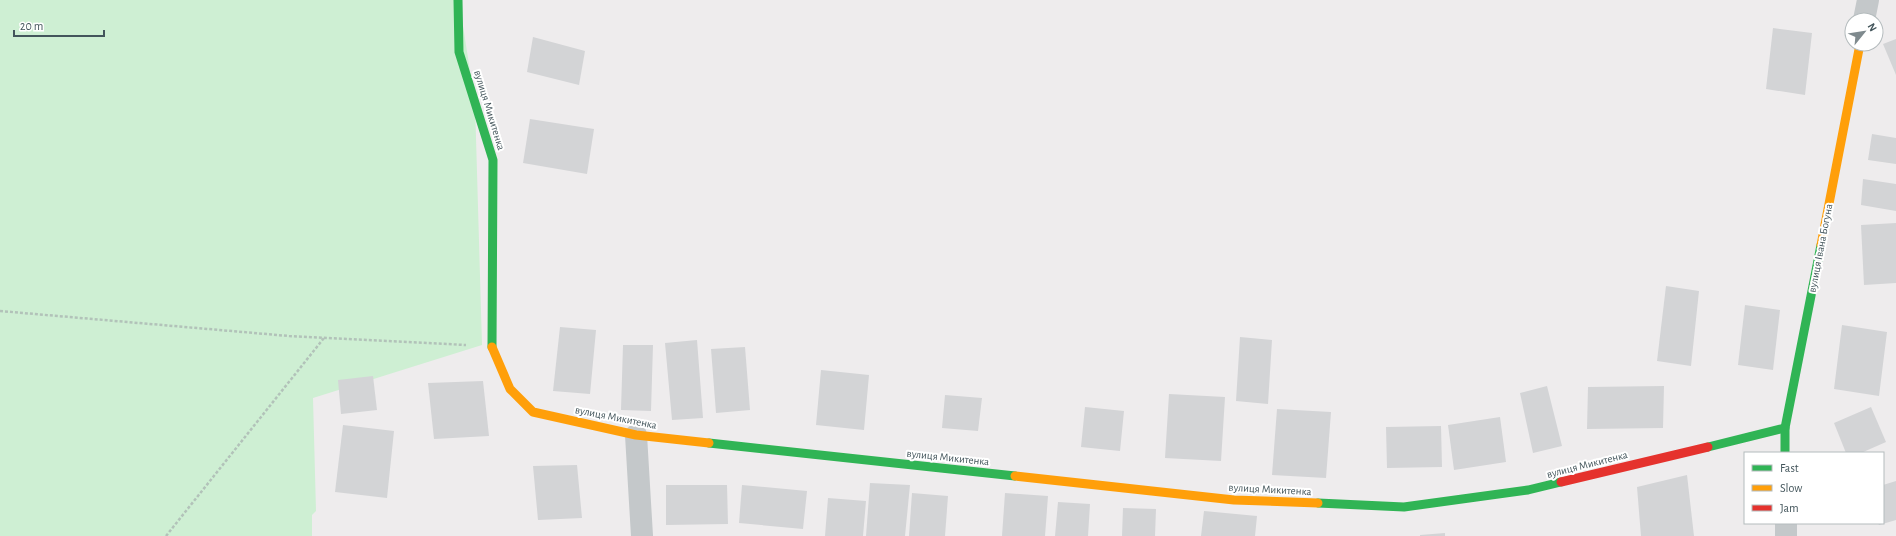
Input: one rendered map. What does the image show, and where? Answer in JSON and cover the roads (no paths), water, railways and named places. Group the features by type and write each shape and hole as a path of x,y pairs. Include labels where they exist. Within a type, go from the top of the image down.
{"street":[{"name":"вулиця Микитенка","path":"458,0 459,52 493,160 492,346 510,389 533,412 636,435 1234,500 1404,506 1528,490 1785,428"},
{"path":"1866,12 1868,0"},
{"name":"вулиця Івана Богуна","path":"1785,452 1785,428 1858,52"},
{"path":"636,435 642,536"},
{"path":"1786,524 1786,536"}]}
